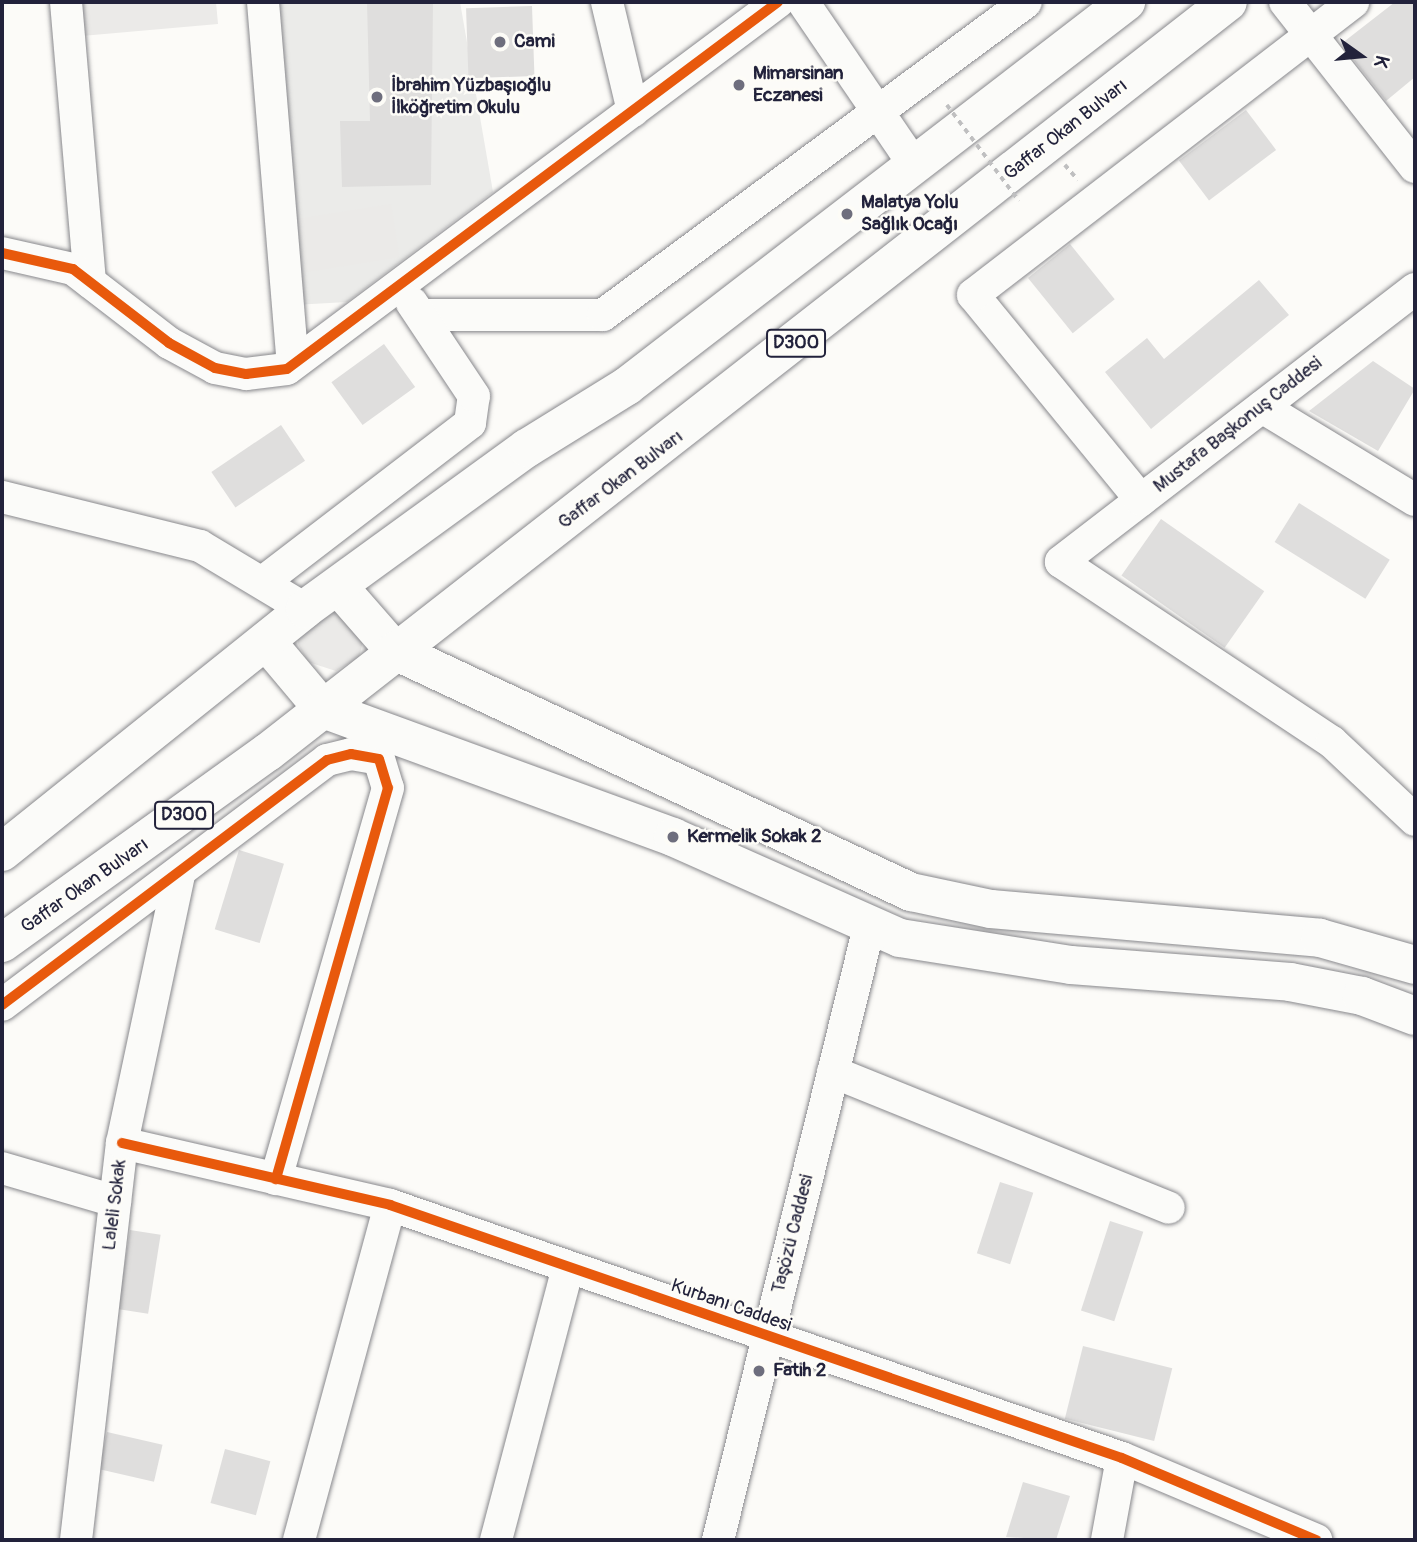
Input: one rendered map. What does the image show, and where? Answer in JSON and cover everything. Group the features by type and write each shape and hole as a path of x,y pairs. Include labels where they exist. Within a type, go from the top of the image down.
{"highway":[{"path":"2,852 305,609 527,448 627,386 913,163 1126,2"},
{"name":"Gaffar Okan Bulvarı","path":"2,943 323,709 1228,2"},
{"path":"338,586 395,651 911,892 991,909 1320,938 1415,965"},
{"path":"266,640 323,709 673,837 869,927 957,951 1290,982 1415,1016"}],"street":[{"path":"66,2 90,282"},
{"path":"264,2 293,364"},
{"path":"607,2 633,111"},
{"path":"2,253 73,269 169,343 215,368 260,374 293,364 778,2"},
{"path":"803,2 913,163"},
{"path":"422,315 603,315 879,116 1026,2"},
{"path":"1285,2 1309,36 1415,167"},
{"path":"1142,500 973,295 1353,2"},
{"path":"263,582 470,423 474,396 422,315 399,285"},
{"name":"Mustafa Başkonuş Caddesi","path":"1415,289 1061,562 1332,742 1415,820"},
{"path":"1262,407 1415,500"},
{"path":"2,498 200,546 305,609"},
{"path":"2,1005 179,875 327,760 367,754 387,773 385,800 276,1179"},
{"name":"Laleli Sokak","path":"76,1540 122,1143 179,875"},
{"name":"Taşözü Caddesi","path":"718,1540 869,927"},
{"path":"833,1072 1169,1208"},
{"name":"Kurbanı Caddesi","path":"122,1143 390,1205 767,1338 1122,1458 1316,1540"},
{"path":"2,1168 115,1201"},
{"path":"299,1540 390,1205"},
{"path":"496,1540 568,1268"},
{"path":"1107,1540 1122,1458"}],"path":[{"path":"947,105 1019,201"},
{"path":"1048,144 1095,201"}],"shaded area":[{"path":"54,2 216,2 218,24 59,38"},
{"name":"İbrahim Yüzbaşıoğlu İlköğretim Okulu","path":"271,2 460,2 493,192 347,302 294,305"},
{"path":"391,204 399,257 306,272 297,219"},
{"path":"330,605 365,634 359,657 336,671 308,662 298,644 298,634"}],"building":[{"path":"367,2 433,2 431,185 342,187 340,121 370,121"},
{"path":"1395,2 1415,2 1415,77 1386,101 1341,44"},
{"name":"Cami","path":"532,6 534,76 468,78 466,8"},
{"path":"1246,110 1276,150 1209,200 1179,161"},
{"path":"1070,244 1115,299 1073,333 1028,278"},
{"path":"1259,280 1289,315 1151,429 1105,372 1147,338 1164,359"},
{"path":"384,344 415,387 363,425 331,382"},
{"path":"1373,361 1415,389 1378,451 1309,411"},
{"path":"281,425 305,461 235,508 211,472"},
{"path":"1299,503 1390,560 1365,599 1275,542"},
{"path":"1161,519 1264,591 1225,648 1121,576"},
{"path":"239,850 284,864 260,943 215,929"},
{"path":"1000,1182 1033,1193 1010,1264 977,1253"},
{"path":"1110,1221 1143,1232 1114,1321 1081,1310"},
{"path":"130,1230 161,1235 148,1314 117,1309"},
{"path":"1083,1346 1172,1368 1154,1441 1065,1419"},
{"path":"107,1432 163,1445 154,1482 98,1469"},
{"path":"225,1449 270,1461 256,1515 211,1503"},
{"path":"1023,1482 1070,1496 1056,1540 1006,1537"}],"cycle path":[{"path":"2,253 73,269 169,343 215,368 246,374 287,369 778,2"},
{"path":"2,1005 327,760 351,754 379,759 388,788 276,1179"},
{"path":"122,1143 390,1205 1122,1458 1316,1540"}],"place":[{"name":"Cami","path":"500,42"},
{"name":"Mimarsinan Eczanesi","path":"739,85"},
{"name":"İbrahim Yüzbaşıoğlu İlköğretim Okulu","path":"377,97"},
{"name":"Malatya Yolu Sağlık Ocağı","path":"847,214"},
{"name":"Kermelik Sokak 2","path":"673,837"},
{"name":"Fatih 2","path":"759,1371"}]}
